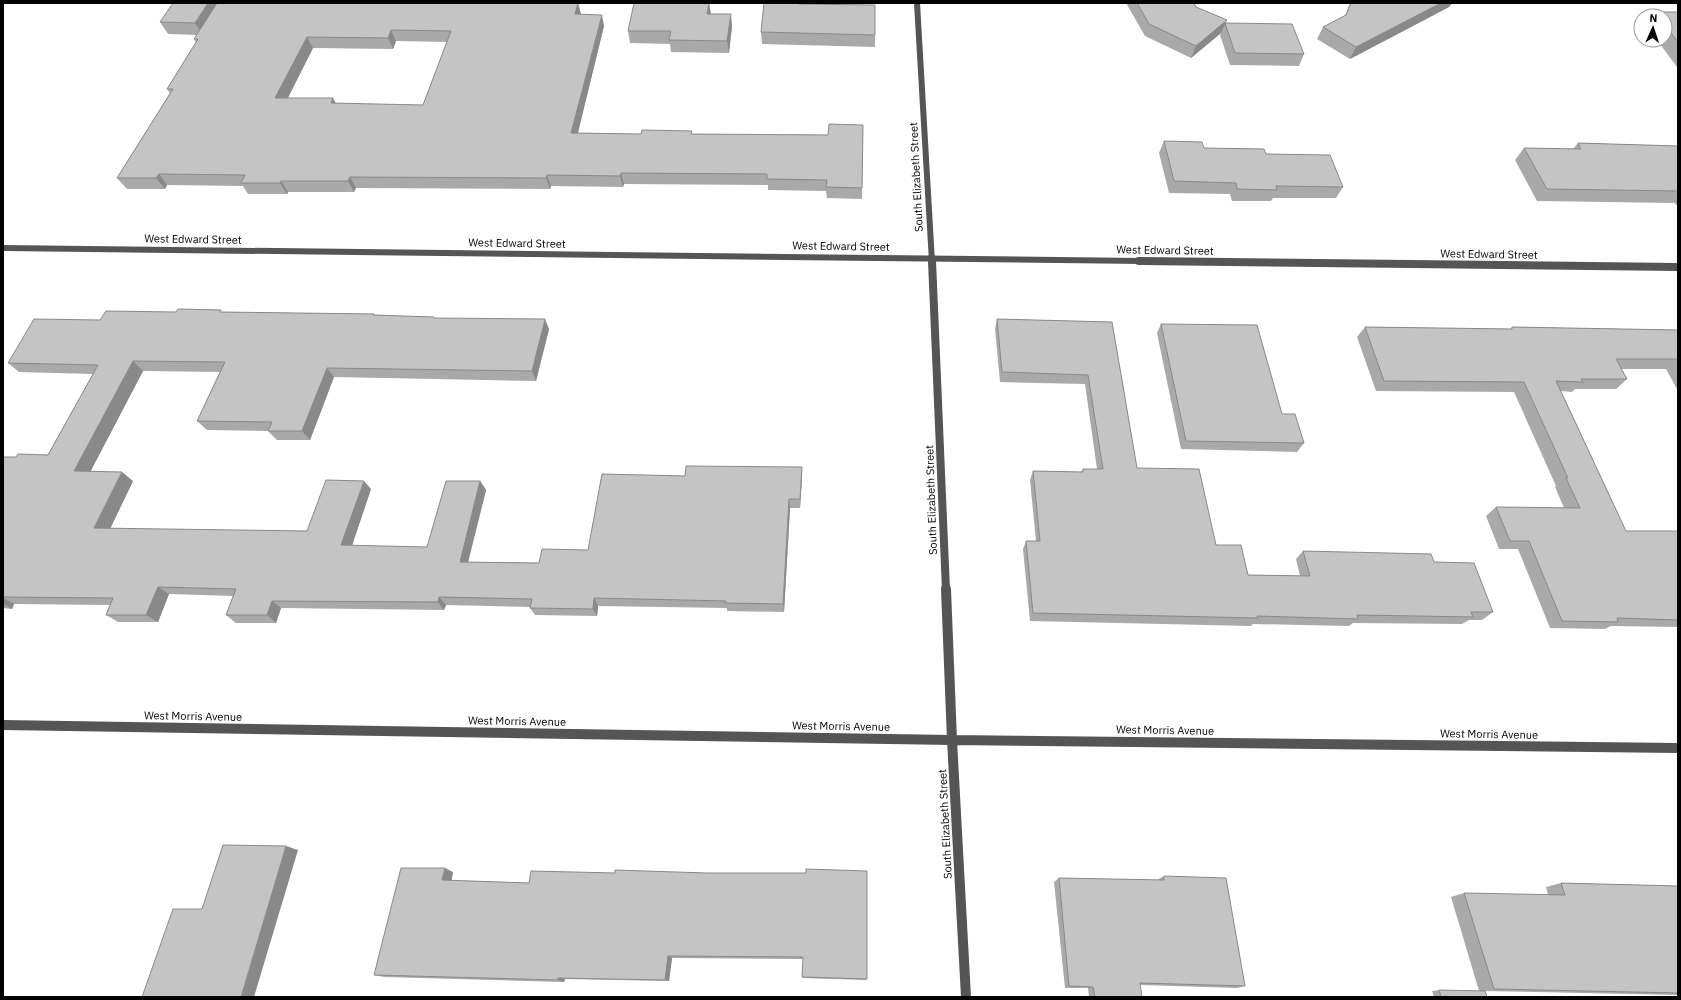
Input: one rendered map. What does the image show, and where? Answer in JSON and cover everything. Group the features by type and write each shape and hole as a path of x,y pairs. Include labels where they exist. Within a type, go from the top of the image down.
{"street":[{"name":"South Elizabeth Street","path":"917,3 932,259 952,740 966,997"},
{"name":"West Edward Street","path":"3,248 1678,267"},
{"name":"West Morris Avenue","path":"3,725 952,740 1678,748"}],"building":[{"path":"173,3 208,3 195,23 160,22"},
{"path":"217,3 578,3 575,14 602,15 571,133 641,134 642,130 692,131 691,134 828,135 829,124 863,125 862,188 826,187 827,180 767,179 767,174 621,173 620,176 547,175 546,178 350,177 348,181 281,181 280,183 241,183 245,175 159,174 156,178 117,178 173,89 167,89 198,39 194,39","holes":["391,30 451,31 423,105 331,103 333,98 275,98 307,37 388,38"]},
{"path":"634,3 709,3 707,14 731,14 727,41 669,40 671,31 628,31"},
{"path":"764,3 875,5 875,35 761,32"},
{"path":"1137,3 1194,3 1196,7 1227,20 1196,46 1149,24"},
{"path":"1351,3 1441,3 1356,47 1323,27 1346,15"},
{"path":"1673,12 1678,12 1678,42 1673,35"},
{"path":"1225,23 1292,24 1304,54 1235,53"},
{"path":"1164,141 1202,142 1204,148 1264,149 1266,154 1330,155 1343,187 1276,186 1277,190 1237,189 1236,183 1174,181"},
{"path":"1578,143 1678,146 1678,191 1547,189 1524,148 1581,149"},
{"path":"178,309 221,310 220,312 374,314 373,315 434,318 545,319 532,371 327,368 302,431 268,431 272,422 197,421 225,362 133,361 74,471 122,472 94,528 307,531 326,480 364,481 341,545 427,547 446,481 480,481 460,562 539,563 542,549 588,550 602,474 685,476 686,466 802,467 800,499 789,499 783,604 594,598 593,609 530,608 532,599 439,597 438,602 272,601 267,615 226,615 236,589 158,587 146,615 106,615 113,598 3,597 3,457 16,457 18,454 48,455 98,365 8,363 34,319 100,320 106,311 176,312"},
{"path":"997,319 1112,322 1137,468 1199,469 1216,545 1241,545 1248,575 1310,576 1303,551 1431,554 1434,562 1474,563 1493,612 1471,612 1473,617 1357,615 1358,619 1033,613 1026,541 1040,541 1033,471 1083,472 1083,469 1103,469 1088,375 1002,372"},
{"path":"1161,324 1257,325 1282,414 1295,414 1304,443 1186,441"},
{"path":"1365,327 1512,329 1512,327 1678,330 1678,359 1616,359 1627,379 1581,379 1583,382 1556,381 1626,531 1678,531 1678,620 1617,618 1618,622 1562,621 1529,541 1510,541 1496,507 1580,508 1566,478 1568,478 1524,382 1384,381"},
{"path":"223,845 286,846 241,997 142,997 173,909 202,909"},
{"path":"401,868 445,868 442,880 529,883 531,871 615,873 615,870 707,873 806,873 806,869 867,871 867,979 802,977 803,957 668,956 665,980 558,978 558,980 374,975"},
{"path":"1164,876 1226,878 1245,986 1140,983 1142,997 1095,997 1093,987 1069,986 1059,878 1164,880"},
{"path":"1561,883 1678,886 1678,993 1494,989 1464,893 1565,895"},
{"path":"1439,990 1485,991 1487,997 1441,997"}]}
